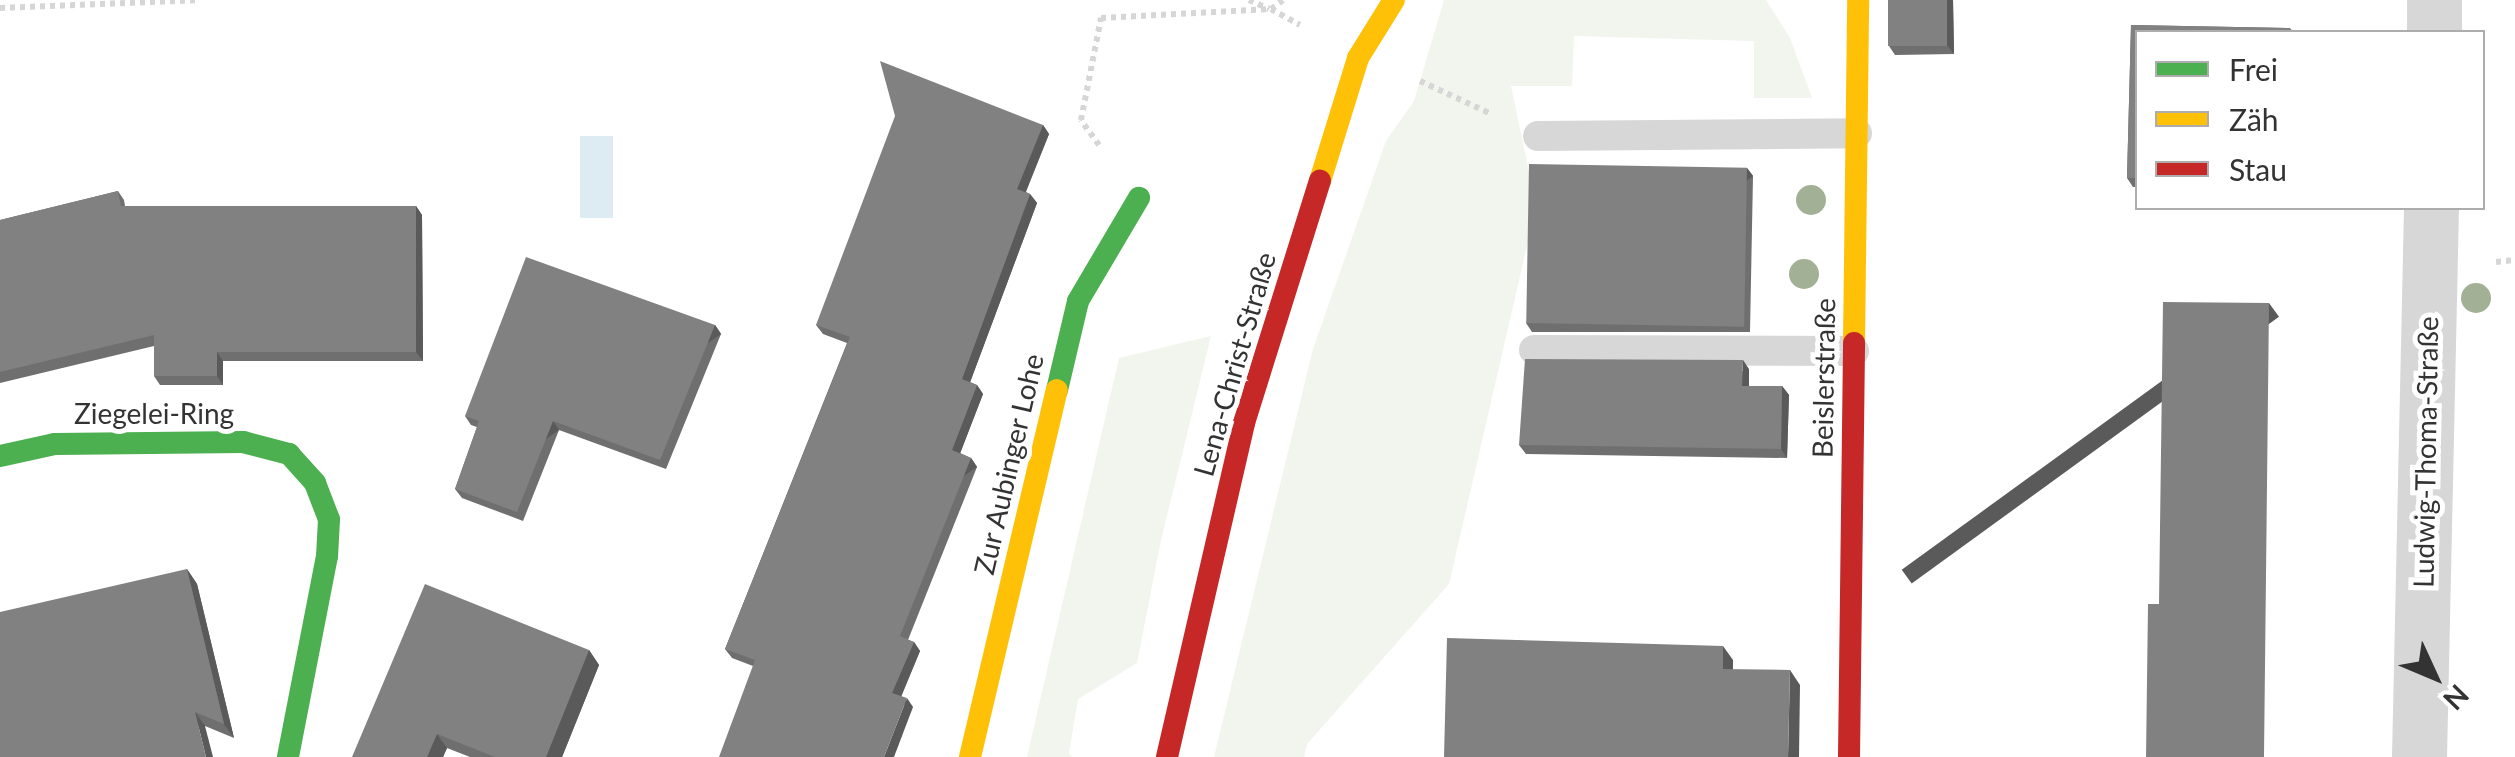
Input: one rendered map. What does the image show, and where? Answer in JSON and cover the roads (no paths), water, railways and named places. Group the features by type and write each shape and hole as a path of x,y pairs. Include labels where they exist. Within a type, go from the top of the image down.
{"street":[{"name":"Lena-Christ-Straße","path":"1167,757 1244,423 1358,58 1394,0"},
{"name":"Beislerstraße","path":"1849,757 1858,0"},
{"path":"2434,0 2434,30"},
{"name":"Zur Aubinger Lohe","path":"970,757 1078,301 1138,198"},
{"name":"Ludwig-Thoma-Straße","path":"2419,757 2430,210"},
{"name":"Ziegelei-Ring","path":"0,456 55,444 243,442 288,454 302,468 316,483 329,519 327,556 288,757"}],"lane":[{"path":"1538,136 1857,133"},
{"path":"1534,350 1854,352"}]}
